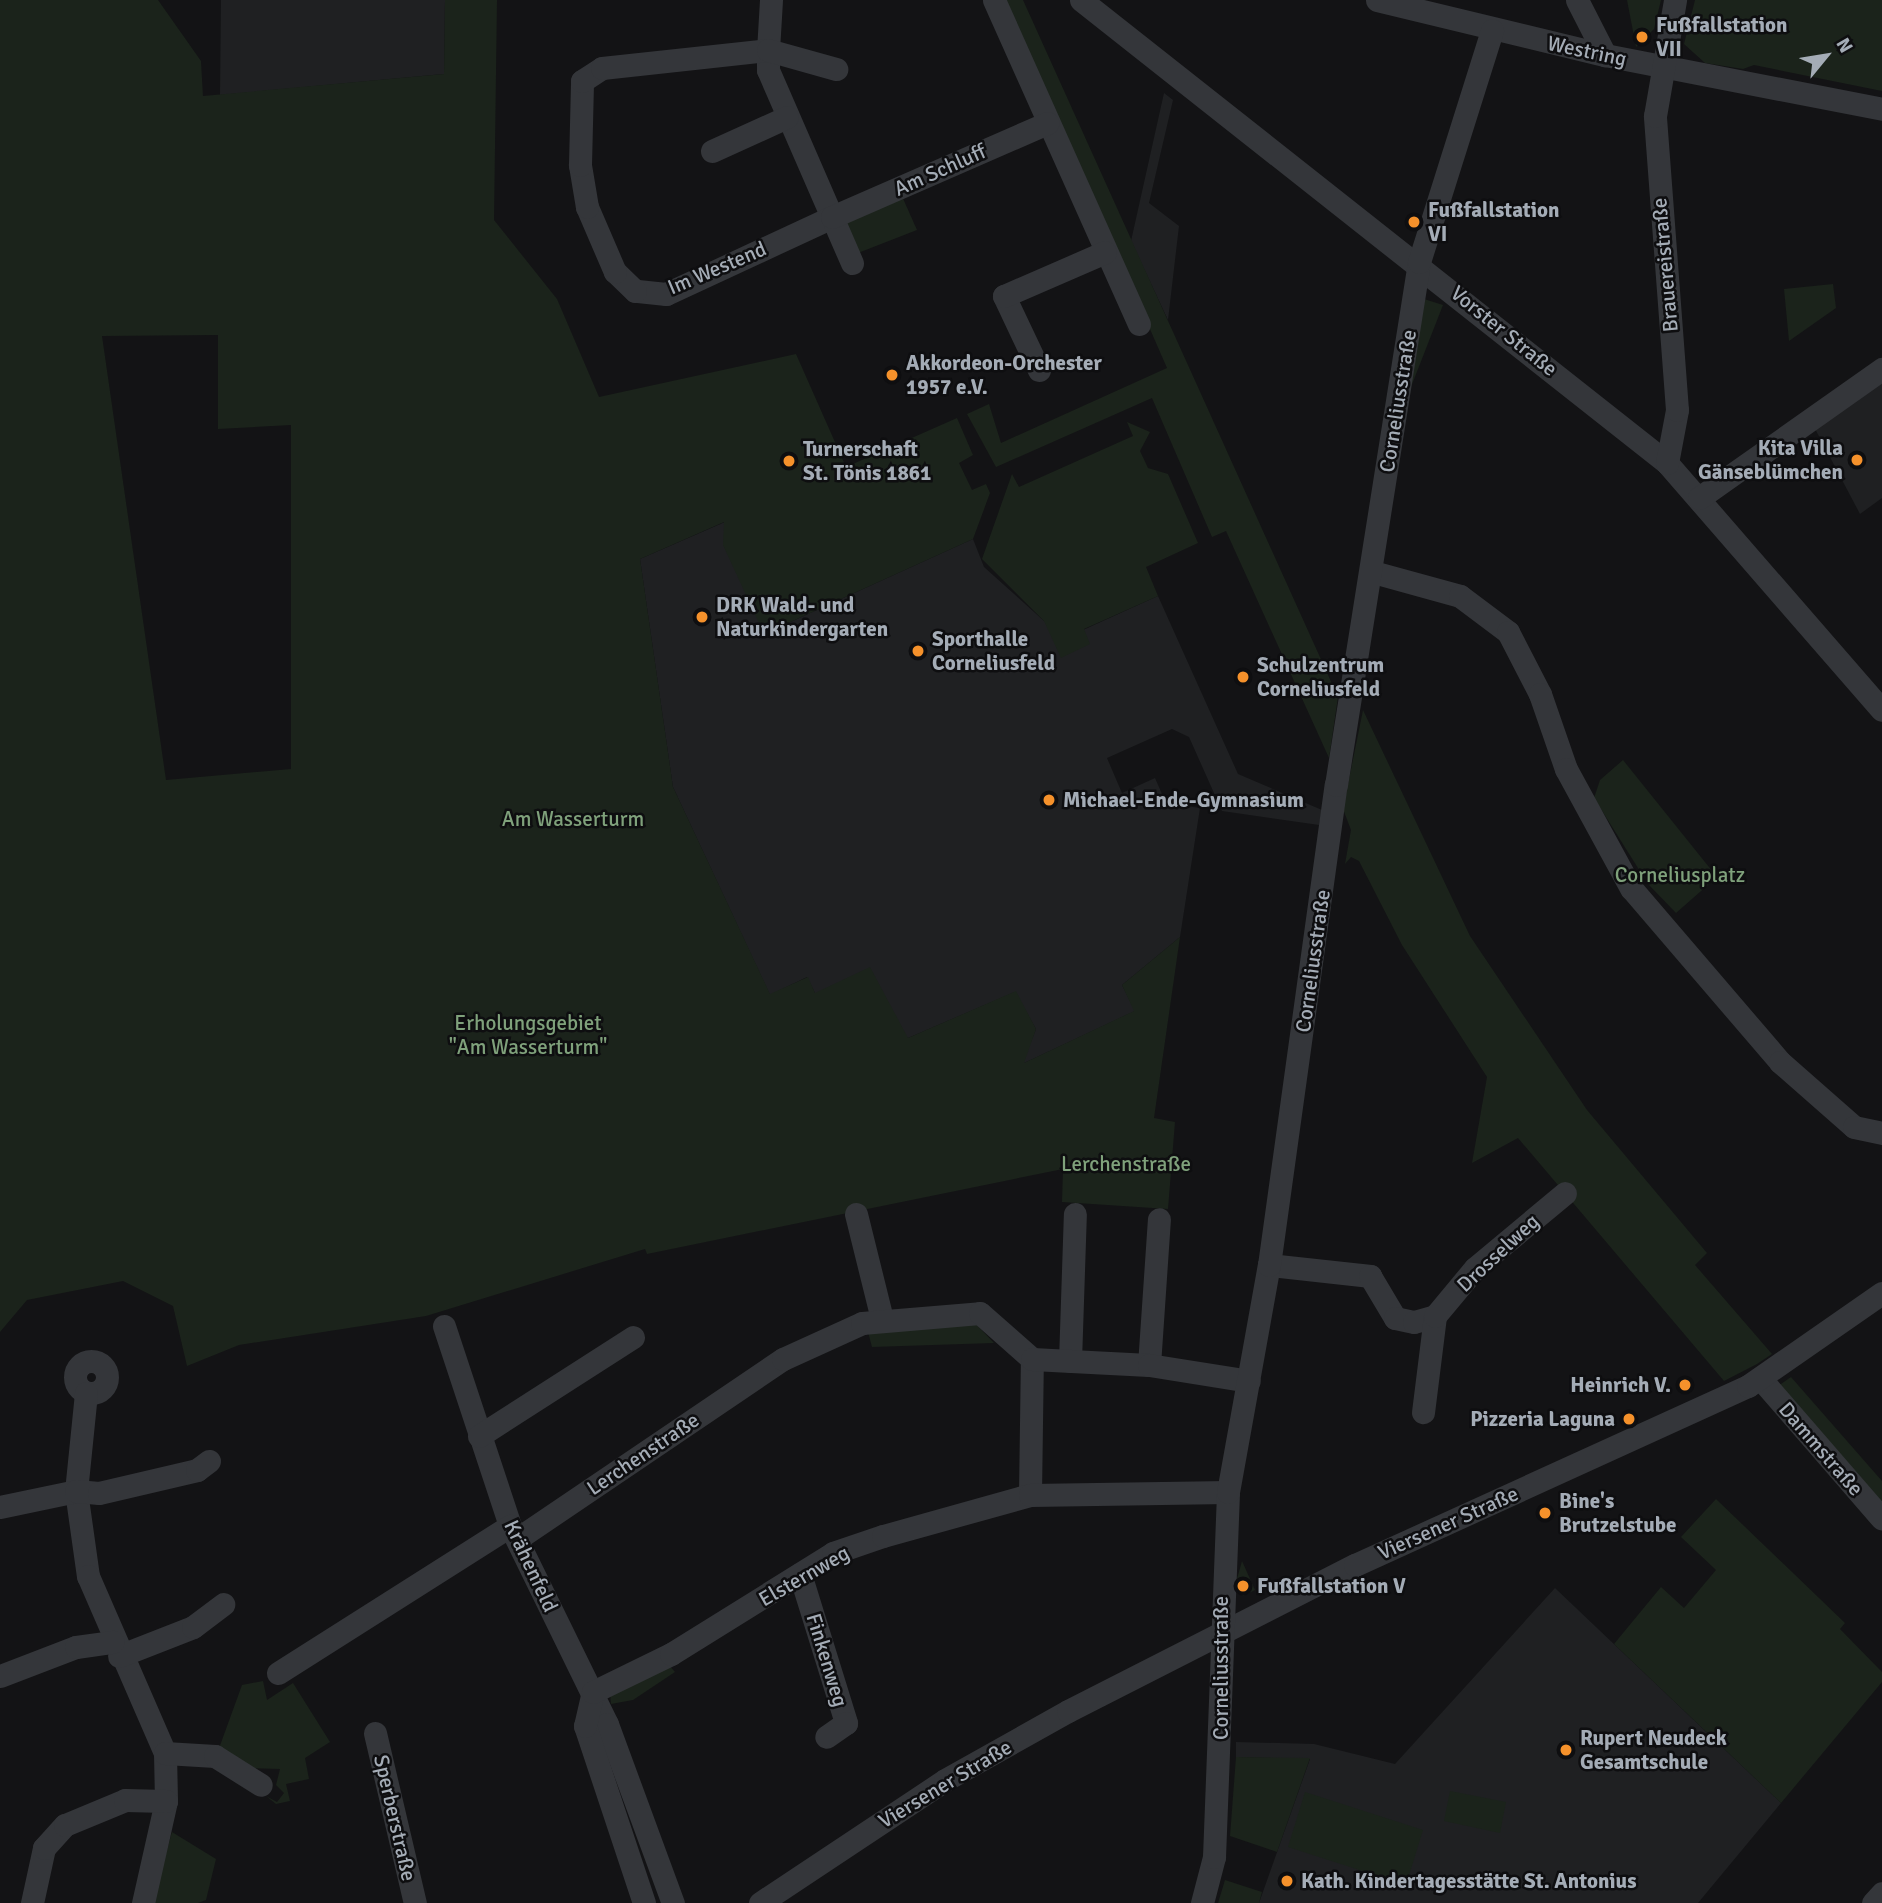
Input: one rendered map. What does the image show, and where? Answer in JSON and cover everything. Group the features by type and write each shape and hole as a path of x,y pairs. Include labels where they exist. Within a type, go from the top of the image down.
{"street":[{"path":"772,0 768,71 852,263"},
{"path":"994,0 1139,324"},
{"name":"Vorster Straße","path":"1081,0 1419,262 1667,463 1880,703"},
{"name":"Westring","path":"1377,0 1492,30 1605,55 1882,109"},
{"path":"1577,0 1605,55"},
{"name":"Brauereistraße","path":"1667,463 1677,410 1658,182 1661,67 1675,0"},
{"name":"Corneliusstraße","path":"1202,1903 1214,1857 1228,1492 1269,1265 1419,262 1492,30"},
{"name":"Im Westend","path":"832,217 666,294 635,291 615,272 587,207 578,98 588,75 768,50 836,69"},
{"path":"712,151 787,117"},
{"name":"Am Schluff","path":"832,217 1047,123"},
{"path":"1039,370 1004,296 1105,252"},
{"path":"1699,498 1882,369"},
{"path":"1373,572 1460,596 1508,632 1540,694 1566,769 1631,888 1780,1062 1854,1127 1882,1133"},
{"name":"Drosselweg","path":"1435,1316 1475,1268 1564,1193"},
{"path":"856,1214 882,1319"},
{"path":"1070,1361 1076,1214"},
{"path":"1149,1365 1159,1219"},
{"path":"1269,1265 1370,1276 1395,1318 1414,1322 1435,1316 1423,1412"},
{"name":"Viersener Straße","path":"760,1903 945,1780 1221,1633 1760,1378 1882,1293"},
{"name":"Lerchenstraße","path":"278,1673 514,1532 816,1340 882,1319 980,1313 1032,1359"},
{"name":"Krähenfeld","path":"444,1326 479,1436 514,1532 593,1692 673,1903"},
{"path":"479,1436 634,1337"},
{"path":"1030,1495 1032,1359 1149,1365 1250,1381"},
{"name":"Dammstraße","path":"1760,1378 1882,1520"},
{"path":"86,1393 76,1491 88,1576 116,1649 165,1753 166,1801 143,1903"},
{"path":"0,1507 76,1491 99,1493 197,1470 209,1461"},
{"name":"Elsternweg","path":"593,1692 671,1654 833,1553 883,1536 1030,1495 1228,1492"},
{"name":"Finkenweg","path":"800,1574 846,1723 826,1737"},
{"path":"0,1676 76,1647 116,1649 193,1627 223,1604"},
{"path":"593,1692 585,1726 644,1903"},
{"name":"Sperberstraße","path":"375,1733 415,1903"},
{"path":"165,1753 215,1756 261,1785"},
{"path":"32,1903 44,1849 65,1825 125,1800 166,1801"},
{"path":"1873,1903 1882,1893"}],"shaded area":[{"path":"221,0 445,0 444,74 220,95"},
{"path":"1164,93 1173,100 1149,203 1179,226 1168,320 1131,241"},
{"name":"Kita Villa Gänseblümchen","path":"1882,374 1882,498 1860,514 1812,423"},
{"path":"725,522 764,634 973,539 984,567 1044,621 1083,630 1158,596 1238,774 1322,810 1319,825 1222,811 1189,737 1172,729 1107,758 1122,793 1155,778 1166,803 1200,808 1180,937 1122,985 1135,1011 1022,1064 1036,1029 1015,992 908,1038 815,993 807,977 770,995 673,787 640,559"},
{"name":"Rupert Neudeck Gesamtschule","path":"1555,1588 1781,1803 1698,1903 1259,1903 1310,1759 1236,1757 1236,1742 1314,1744 1395,1764"}],"green space":[{"path":"0,0 158,0 201,61 203,96 444,74 445,0 497,0 494,220 557,299 599,397 796,354 846,467 957,418 973,455 959,463 972,490 986,484 990,493 973,539 764,634 723,545 724,522 640,559 673,787 770,994 808,977 815,993 870,967 908,1038 1016,991 1036,1029 1024,1063 1134,1011 1122,985 1180,937 1154,1118 1175,1122 1168,1209 1062,1202 1063,1169 647,1254 645,1249 426,1316 239,1345 187,1366 173,1306 123,1281 27,1300 0,1332","holes":["218,335 218,429 291,425 291,769 166,780 102,336"]},
{"path":"1006,0 1023,0 1338,697 1329,758 1226,531 1212,537 1152,398 996,467 967,414 989,404 1001,443 1167,368"},
{"path":"1627,0 1661,0 1654,29 1636,47"},
{"path":"1695,0 1882,0 1882,91 1754,65 1743,69 1705,63 1684,44"},
{"path":"901,194 917,230 858,253 845,224"},
{"path":"1833,284 1836,308 1789,341 1784,289"},
{"path":"1424,299 1443,305 1411,387 1406,384"},
{"path":"1127,422 1150,432 1140,451 1148,468 1168,474 1198,543 1146,567 1158,596 1084,629 1090,644 1061,658 1044,621 982,559 1012,474 1019,487 1133,436"},
{"path":"1363,710 1470,936 1587,1110 1707,1253 1695,1265 1772,1354 1757,1364 1724,1381 1518,1138 1472,1163 1487,1077 1402,945 1359,861 1351,857 1345,864 1351,830 1343,809"},
{"name":"Corneliusplatz","path":"1623,760 1717,877 1676,913 1648,884 1594,798 1600,780"},
{"path":"974,1322 994,1343 872,1347 868,1332"},
{"path":"1791,1377 1882,1481 1882,1506 1778,1386"},
{"path":"1716,1499 1845,1623 1840,1629 1882,1672 1882,1682 1781,1803 1614,1644 1661,1587 1684,1608 1716,1570 1681,1537"},
{"path":"1242,1561 1255,1590 1243,1596 1235,1586"},
{"path":"668,1664 675,1672 633,1700 611,1704 610,1693"},
{"path":"263,1681 267,1700 293,1683 330,1742 305,1758 309,1779 286,1784 290,1801 276,1804 266,1796 277,1802 284,1793 276,1785 280,1769 250,1768 218,1751 242,1685"},
{"path":"1236,1757 1310,1758 1277,1852 1230,1836"},
{"path":"1450,1791 1506,1802 1500,1833 1444,1821"},
{"path":"1305,1792 1423,1830 1406,1885 1288,1847"},
{"path":"172,1832 216,1859 206,1900 198,1903 152,1903"},
{"path":"1225,1880 1262,1892 1259,1903 1218,1903"}],"place":[{"name":"Fußfallstation VII","path":"1642,37"},
{"name":"Fußfallstation VI","path":"1414,222"},
{"name":"Akkordeon-Orchester 1957 e.V.","path":"892,375"},
{"name":"Kita Villa Gänseblümchen","path":"1857,460"},
{"name":"Turnerschaft St. Tönis 1861","path":"789,461"},
{"name":"DRK Wald- und Naturkindergarten","path":"702,617"},
{"name":"Sporthalle Corneliusfeld","path":"918,651"},
{"name":"Schulzentrum Corneliusfeld","path":"1243,677"},
{"name":"Michael-Ende-Gymnasium","path":"1049,800"},
{"name":"Heinrich V.","path":"1685,1385"},
{"name":"Pizzeria Laguna","path":"1629,1419"},
{"name":"Bine's Brutzelstube","path":"1545,1513"},
{"name":"Fußfallstation V","path":"1243,1586"},
{"name":"Rupert Neudeck Gesamtschule","path":"1566,1750"},
{"name":"Kath. Kindertagesstätte St. Antonius","path":"1287,1881"}],"park label":[{"name":"Am Wasserturm","path":"573,819"},
{"name":"Erholungsgebiet \"Am Wasserturm\"","path":"528,1035"}]}
